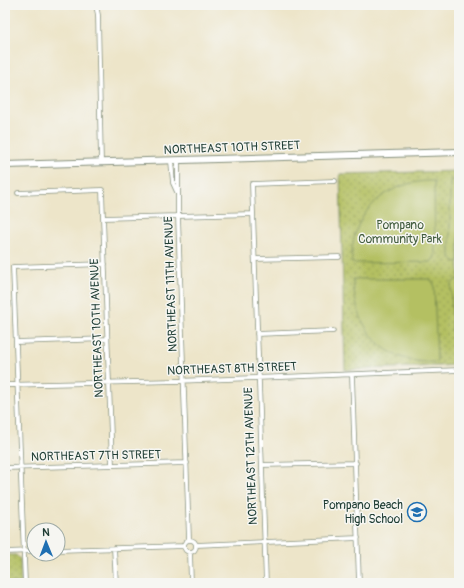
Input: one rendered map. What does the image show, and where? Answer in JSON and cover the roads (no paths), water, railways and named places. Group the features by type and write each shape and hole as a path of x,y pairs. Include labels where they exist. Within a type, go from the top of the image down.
{"street":[{"path":"96,5 98,15 101,163"},
{"name":"NORTHEAST 10TH STREET","path":"5,165 459,152"},
{"name":"NORTHEAST 11TH AVENUE","path":"171,161 173,183 178,196"},
{"name":"NORTHEAST 11TH AVENUE","path":"178,161 178,216 190,539"},
{"name":"NORTHEAST 12TH AVENUE","path":"266,583 252,184 335,181"},
{"name":"NORTHEAST 10TH AVENUE","path":"18,193 102,190 112,465"},
{"path":"103,218 253,214"},
{"path":"255,259 339,257"},
{"path":"25,583 13,267 105,264"},
{"path":"257,334 333,331"},
{"path":"16,342 107,339"},
{"name":"NORTHEAST 8TH STREET","path":"5,385 184,381 459,370"},
{"path":"352,375 359,583"},
{"path":"262,464 356,462"},
{"name":"NORTHEAST 7TH STREET","path":"5,468 187,464"},
{"path":"196,545 358,538"},
{"path":"184,546 185,542 190,539 194,541 196,545"},
{"path":"190,552 194,550 196,545"},
{"path":"66,550 184,546"},
{"path":"184,546 185,549 190,552"},
{"path":"114,548 116,583"},
{"path":"5,552 24,551"},
{"path":"190,552 191,583"}],"place":[{"name":"Pompano Beach High School","path":"417,512"}],"park label":[{"name":"Pompano Community Park","path":"400,232"}]}
